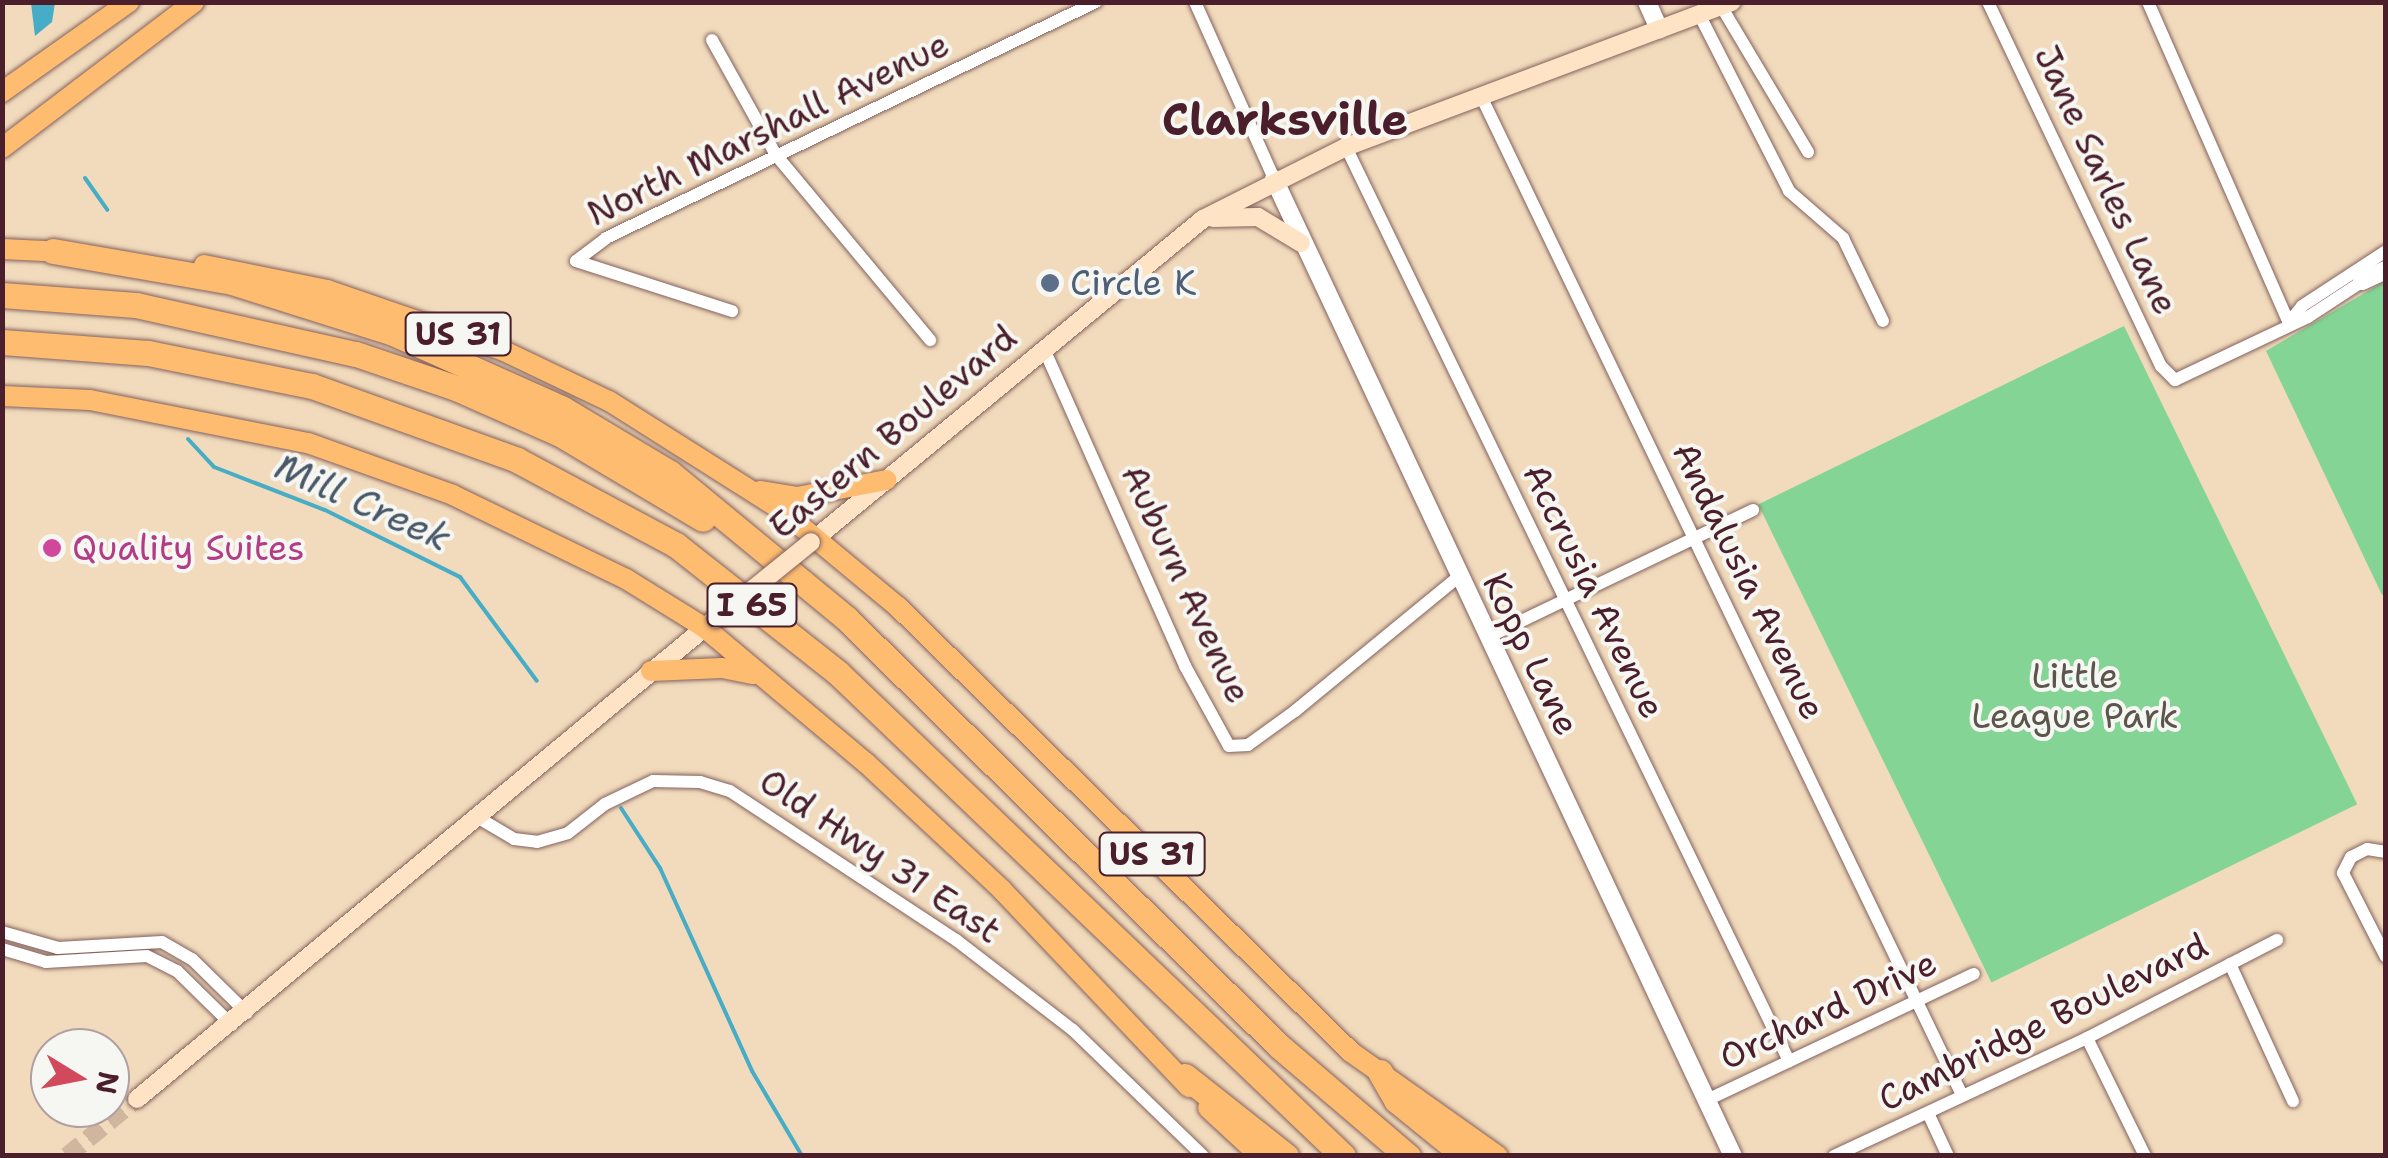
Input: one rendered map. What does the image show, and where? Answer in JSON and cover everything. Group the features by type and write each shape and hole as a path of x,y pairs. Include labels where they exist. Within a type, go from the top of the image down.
{"highway":[{"path":"53,252 305,302 486,371 670,473 847,619"},
{"name":"I 65","path":"2,295 136,306 264,328 456,388 660,490 847,619 1279,1046 1408,1156"},
{"name":"I 65","path":"2,342 148,353 312,386 517,460 676,544 838,673 1342,1156"},
{"path":"1380,1072 1396,1100 1466,1156"},
{"path":"1185,1076 1286,1156"}],"main road":[{"path":"2,92 129,2"},
{"path":"2,148 194,2"},
{"name":"Eastern Boulevard","path":"138,1098 239,1019 651,671 1203,219 1274,179 1346,147 1727,4"},
{"path":"1203,219 1258,217 1301,242"},
{"name":"US 31","path":"2,249 235,270 416,318 609,401 749,488 898,607 1351,1052 1498,1156"},
{"path":"2,396 90,400 308,443 562,544 710,624 1002,890 1185,1076 1190,1090 1260,1156"},
{"path":"749,488 797,496 886,480"},
{"path":"651,671 722,668 766,678"}],"street":[{"name":"North Marshall Avenue","path":"732,311 576,260 606,238 1096,2"},
{"path":"1195,2 1274,179"},
{"path":"1646,2 1659,29"},
{"name":"Jane Sarles Lane","path":"1988,2 2161,366 2175,380 2288,324"},
{"path":"2148,2 2288,324"},
{"path":"1727,4 1808,152"},
{"path":"1699,14 1789,190 1842,238 1884,320"},
{"path":"712,40 776,155 930,340"},
{"name":"Andalusia Avenue","path":"1480,94 1962,1095"},
{"name":"Accrusia Avenue","path":"1346,147 1789,1061"},
{"name":"Kopp Lane","path":"1274,179 1733,1156"},
{"path":"2288,324 2302,306 2386,251"},
{"path":"2288,324 2386,268"},
{"name":"Auburn Avenue","path":"1044,349 1178,650 1229,746 1248,745 1295,712 1458,577"},
{"path":"1488,638 1753,510"},
{"name":"Old Hwy 31 East","path":"478,817 514,839 537,842 568,833 605,804 653,781 700,782 730,791 956,940 1062,1021 1203,1156"},
{"path":"2386,852 2368,850 2348,863 2343,873 2386,957"},
{"path":"2,932 58,948 162,942 192,960 239,1019"},
{"name":"Cambridge Boulevard","path":"1834,1156 2087,1038 2277,940"},
{"path":"2,948 46,962 147,956 177,971 239,1019"},
{"path":"2230,964 2292,1101"},
{"name":"Orchard Drive","path":"1707,1100 1974,974"},
{"path":"2087,1038 2145,1156"},
{"path":"1928,1113 1948,1156"}],"green space":[{"path":"2385,281 2386,593 2382,595 2266,351"},
{"name":"Little League Park","path":"2124,326 2357,804 1991,983 1758,504"}],"water":[{"path":"31,3 55,3 52,22 35,36"}],"waterway":[{"name":"Mill Creek","path":"85,178 107,210"},
{"name":"Mill Creek","path":"188,439 214,467 325,510 460,577 537,681"},
{"name":"Mill Creek","path":"621,808 660,868 752,1071 802,1156"}],"tunnel":[{"path":"67,1156 137,1099"}],"place":[{"name":"Circle K","path":"1050,283"},
{"name":"Quality Suites","path":"52,548"}],"district":[{"name":"Clarksville","path":"1285,120"}]}
